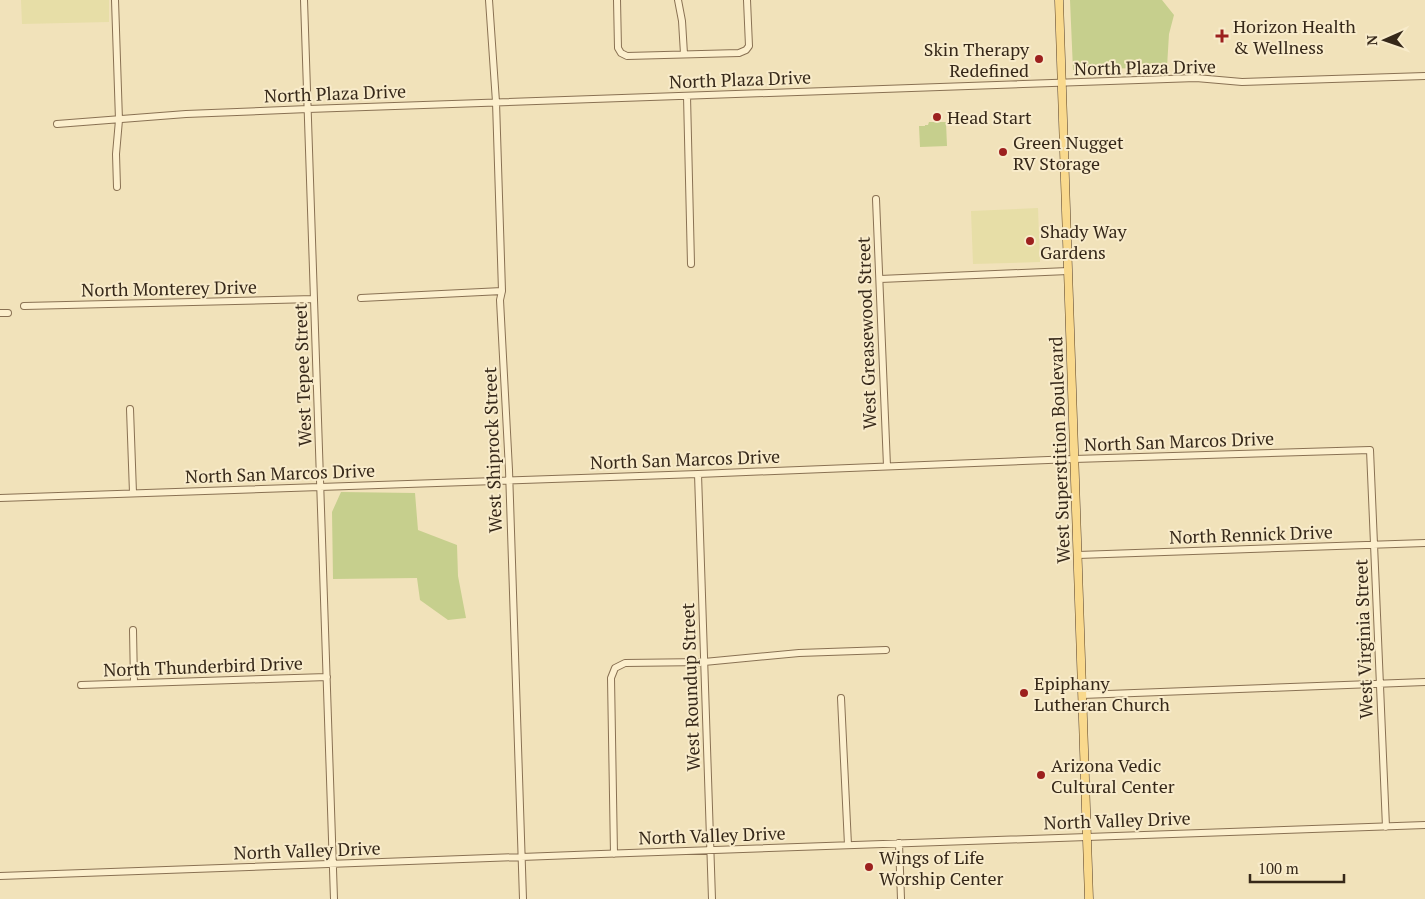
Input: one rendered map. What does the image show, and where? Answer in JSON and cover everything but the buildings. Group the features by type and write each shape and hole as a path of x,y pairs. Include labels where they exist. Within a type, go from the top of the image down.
{"main road":[{"name":"West Superstition Boulevard","path":"1059,0 1089,899"}],"street":[{"path":"115,0 119,120 116,154 117,187"},
{"name":"West Tepee Street","path":"304,0 334,899"},
{"name":"West Shiprock Street","path":"489,0 496,102 502,291 500,300 509,480 523,899"},
{"path":"617,0 618,48 621,53 627,56 739,52 746,50 749,46 747,0"},
{"path":"678,0 682,22 684,54"},
{"name":"North Plaza Drive","path":"57,124 186,114 496,102 1196,78 1242,82 1425,76"},
{"path":"688,96 691,264"},
{"name":"West Greasewood Street","path":"876,199 887,466"},
{"path":"880,279 1068,271"},
{"path":"361,298 502,291"},
{"name":"North Monterey Drive","path":"24,306 314,299"},
{"path":"0,313 8,313"},
{"path":"130,409 133,493"},
{"name":"North San Marcos Drive","path":"0,498 1370,450"},
{"name":"West Virginia Street","path":"1370,450 1386,827"},
{"name":"West Roundup Street","path":"698,474 712,899"},
{"name":"North Rennick Drive","path":"1078,555 1425,543"},
{"path":"133,630 134,683"},
{"path":"614,854 612,678 615,668 625,663 704,662 799,653 886,650"},
{"name":"North Thunderbird Drive","path":"81,685 327,677"},
{"path":"1082,695 1425,682"},
{"path":"841,698 848,845"},
{"name":"North Valley Drive","path":"0,876 1087,835 1425,825"},
{"path":"899,843 901,899"}],"shaded area":[{"path":"21,0 109,0 109,22 22,24"},
{"path":"1038,208 1040,262 973,264 971,211"}],"green space":[{"path":"1070,0 1162,0 1174,15 1169,34 1167,67 1073,70"},
{"path":"929,122 946,122 947,146 920,147 919,126 928,125"},
{"path":"341,492 415,493 418,530 457,545 458,576 466,618 448,620 420,600 417,578 333,579 332,512"}],"place":[{"name":"Horizon Health & Wellness","path":"1222,36"},
{"name":"Skin Therapy Redefined","path":"1039,59"},
{"name":"Head Start","path":"937,117"},
{"name":"Green Nugget RV Storage","path":"1003,152"},
{"name":"Shady Way Gardens","path":"1030,241"},
{"name":"Epiphany Lutheran Church","path":"1024,693"},
{"name":"Arizona Vedic Cultural Center","path":"1041,775"},
{"name":"Wings of Life Worship Center","path":"869,867"}]}
